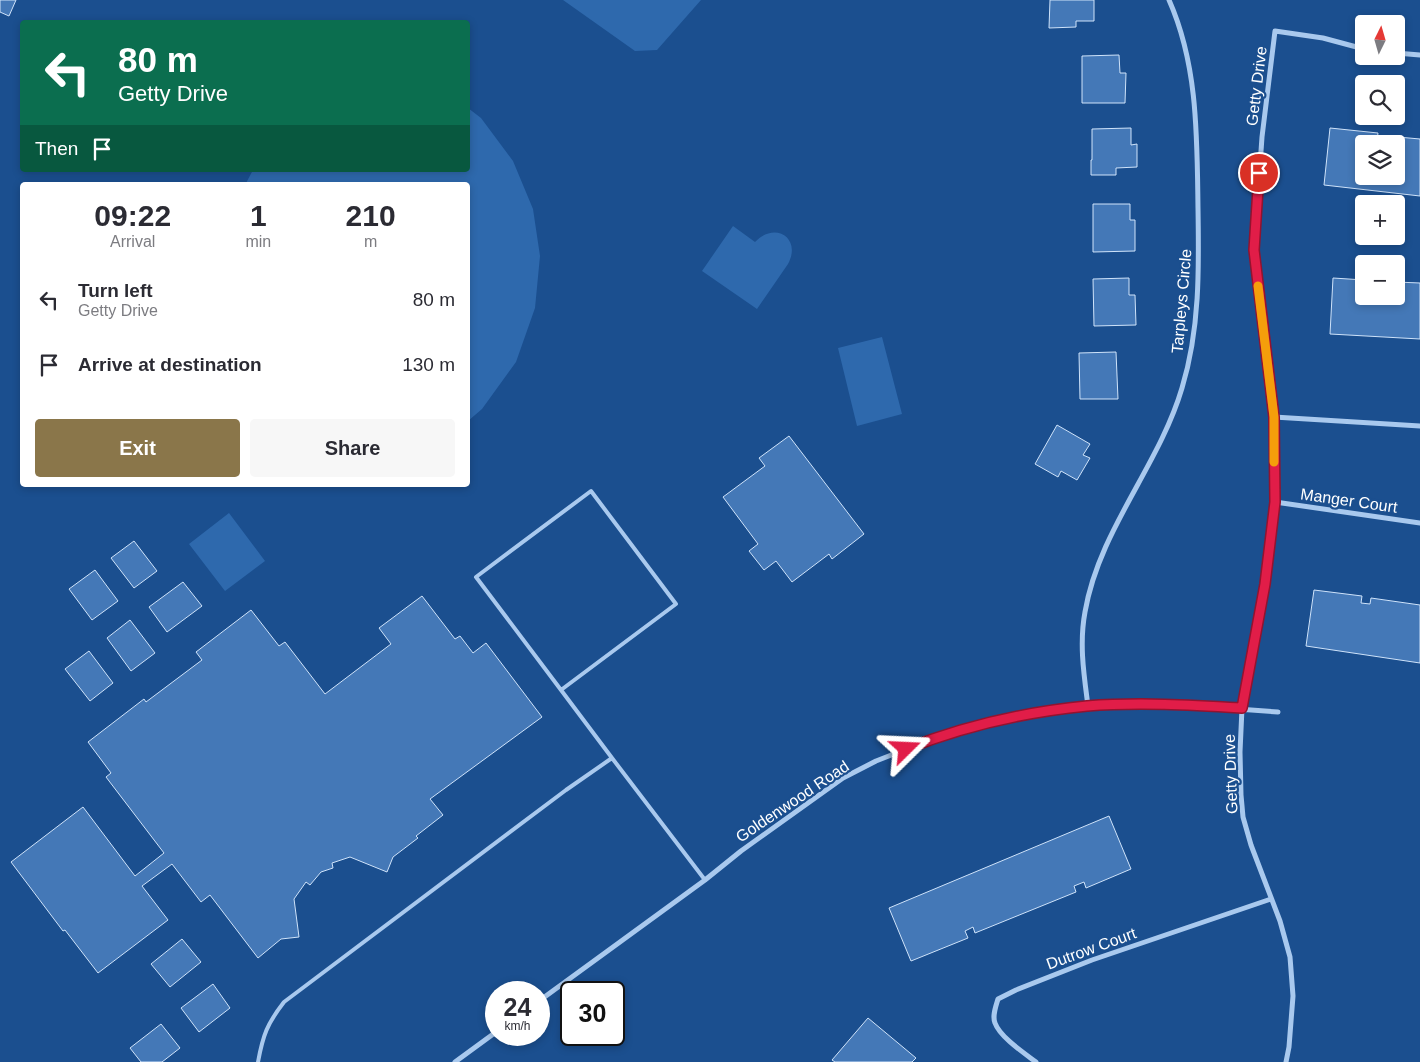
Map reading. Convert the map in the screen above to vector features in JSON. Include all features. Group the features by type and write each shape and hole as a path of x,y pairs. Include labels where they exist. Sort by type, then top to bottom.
{"street":[{"name":"Tarpleys Circle","path":"1088,706 1082,646 1085,613 1092,583 1106,545 1161,441 1182,388 1193,338 1199,277 1198,133 1186,46 1179,22 1169,0"},
{"name":"Getty Drive","path":"1286,1062 1293,996 1290,957 1280,921 1251,845 1243,817 1240,795 1242,708 1265,584 1275,502 1274,417 1254,250 1262,137 1275,31 1323,38 1355,47"},
{"path":"1405,54 1420,55"},
{"path":"1274,417 1420,426"},
{"name":"Manger Court","path":"1275,502 1420,523"},
{"name":"Goldenwood Road","path":"550,993 705,880 741,850 843,778 876,761 922,743 963,729 1008,718 1088,706 1168,704 1278,712"},
{"name":"Dutrow Court","path":"1036,1062 998,1029 994,1022 998,1000 1016,990 1092,960 1271,899"},
{"path":"456,1062 485,1040"}],"lane":[{"path":"561,690 676,604 591,491 476,577 612,758 705,880"},
{"path":"258,1062 262,1040 270,1021 284,1002 566,790 612,758"}],"shaded area":[{"path":"563,0 701,0 657,50 635,51"},
{"path":"470,110 481,118 513,161 533,209 540,256 535,308 516,362 482,409 470,419 470,182 247,182 252,172 470,172"},
{"path":"733,226 755,242 771,233 784,235 792,247 788,264 757,309 702,271"},
{"path":"882,337 902,414 857,426 838,348"},
{"path":"229,513 265,561 225,591 189,544"}],"building":[{"path":"0,0 16,0 9,16 0,12"},
{"path":"1050,0 1094,0 1094,21 1076,21 1076,27 1049,28"},
{"path":"1119,55 1120,73 1126,73 1125,103 1082,103 1082,56"},
{"path":"1131,128 1131,145 1137,144 1137,167 1116,168 1116,175 1091,175 1092,129"},
{"path":"1330,128 1378,133 1378,135 1355,135 1355,185 1405,185 1405,138 1420,139 1420,196 1324,185"},
{"path":"1093,204 1130,204 1130,220 1135,220 1135,251 1093,252"},
{"path":"1129,278 1129,295 1135,295 1136,325 1094,326 1093,279"},
{"path":"1333,278 1355,279 1355,305 1405,305 1405,282 1420,283 1420,339 1330,334"},
{"path":"1116,352 1118,399 1080,399 1079,353"},
{"path":"1057,425 1090,444 1083,455 1090,458 1077,480 1061,471 1058,477 1035,464"},
{"path":"789,436 864,534 832,559 829,554 792,582 776,561 764,570 749,551 758,544 723,497 765,466 759,458"},
{"path":"134,541 157,571 134,588 111,558"},
{"path":"95,570 118,601 92,620 69,589"},
{"path":"183,582 202,606 167,632 149,607"},
{"path":"1314,590 1362,596 1361,603 1370,604 1371,598 1420,605 1420,663 1306,646"},
{"path":"422,596 455,639 460,636 473,653 486,643 542,717 430,799 443,815 416,836 418,838 393,857 387,872 350,857 332,863 333,868 321,872 310,885 306,882 294,899 299,937 281,939 258,958 210,895 201,902 172,864 142,886 168,920 98,973 65,930 63,931 11,862 83,807 135,876 164,853 106,777 111,773 88,742 144,699 146,702 202,660 196,652 251,610 279,646 285,642 325,694 391,644 379,628"},
{"path":"130,620 155,653 131,671 107,638"},
{"path":"89,651 113,683 90,701 65,669"},
{"path":"1109,816 1131,869 1086,888 1084,882 1074,886 1076,892 975,933 973,927 965,931 968,938 911,961 889,908"},
{"path":"182,939 201,962 170,987 151,964"},
{"path":"213,984 230,1008 199,1032 181,1008"},
{"path":"868,1018 916,1058 912,1062 835,1062 832,1060"},
{"path":"161,1024 180,1048 162,1062 141,1062 130,1048"}],"slow traffic":[{"path":"1258,286 1274,417 1274,462"}],"route":[{"path":"906,749 963,729 1008,718 1088,706 1168,704 1242,708 1265,584 1275,502 1274,417 1254,250 1259,173"}]}
